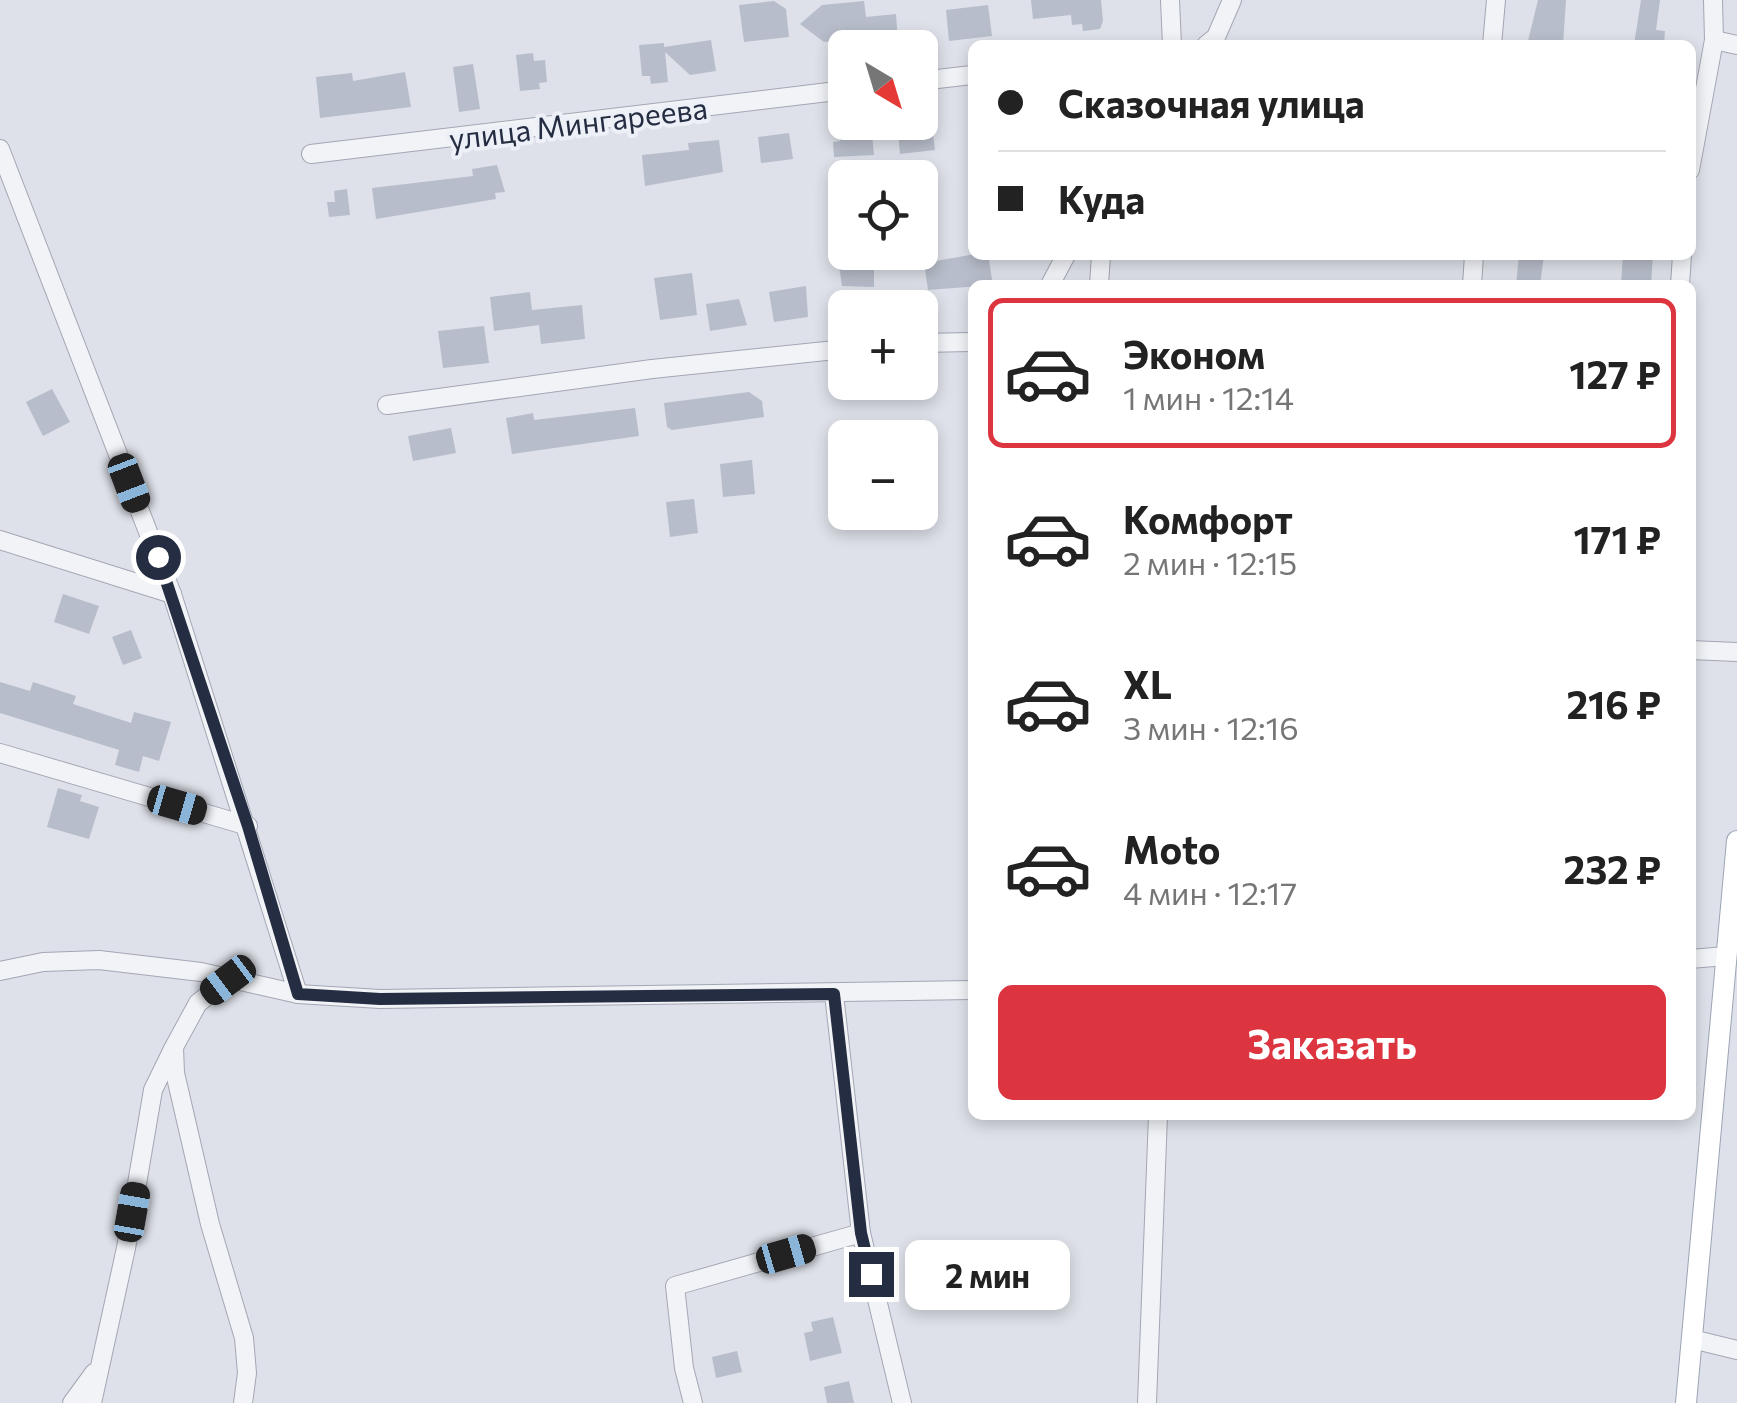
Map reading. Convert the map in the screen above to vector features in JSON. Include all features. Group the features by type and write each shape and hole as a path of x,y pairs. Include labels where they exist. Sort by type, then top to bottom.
{"main road":[{"path":"1686,1403 1737,841"}],"street":[{"path":"1170,0 1172,40"},
{"path":"1212,40 1232,0"},
{"path":"1492,40 1496,0"},
{"path":"1696,138 1714,40 1713,0"},
{"path":"1714,40 1737,44"},
{"path":"938,79 968,75"},
{"name":"улица Мингареева","path":"311,154 828,92"},
{"path":"0,149 172,594 298,994"},
{"path":"938,343 968,342"},
{"path":"387,405 652,369 828,351"},
{"path":"0,540 172,594"},
{"path":"1696,650 1737,652"},
{"path":"0,752 248,826"},
{"path":"1696,958 1726,956"},
{"path":"0,971 43,962 99,960 200,972 298,994 380,999 968,990"},
{"path":"92,1403 126,1248 153,1090 198,1003 228,980"},
{"path":"834,994 861,1233 902,1403"},
{"path":"174,1047 175,1074 210,1224 244,1338 247,1373 243,1403"},
{"path":"1148,1403 1158,1120"},
{"path":"693,1403 684,1368 675,1286 861,1233"},
{"path":"1692,1339 1737,1350"},
{"path":"72,1403 98,1368"}],"building":[{"path":"1031,0 1101,0 1103,21 1100,29 1083,31 1082,24 1072,25 1071,15 1033,19"},
{"path":"1538,0 1566,0 1563,40 1528,40"},
{"path":"1641,0 1660,0 1656,30 1665,31 1664,40 1635,40"},
{"path":"774,1 786,9 789,37 744,42 739,5"},
{"path":"864,1 866,17 896,14 897,30 828,30 828,42 824,42 800,24 822,5"},
{"path":"988,5 992,36 949,41 946,10"},
{"path":"711,40 716,71 690,75 665,52 668,82 651,84 650,76 642,76 639,45 664,43 664,47"},
{"path":"533,53 534,61 545,60 547,82 539,83 540,89 520,91 516,55"},
{"path":"473,64 480,109 459,112 453,67"},
{"path":"405,72 411,107 320,118 316,77 352,73 353,81"},
{"path":"789,133 793,159 761,163 758,137"},
{"path":"719,140 723,172 645,186 642,155 689,150 688,143"},
{"path":"872,140 874,155 834,157 833,142"},
{"path":"899,140 934,140 935,150 900,154"},
{"path":"497,165 505,192 495,193 496,199 376,219 372,188 473,176 472,169"},
{"path":"347,189 350,215 329,217 327,202 335,202 334,191"},
{"path":"968,255 968,260 989,260 992,280 968,280 968,287 928,290 925,270 938,270 938,261"},
{"path":"1518,260 1543,260 1541,280 1516,280"},
{"path":"1623,260 1653,260 1651,280 1621,280"},
{"path":"840,270 874,270 874,287 842,286"},
{"path":"692,273 697,315 660,320 654,278"},
{"path":"806,286 808,317 774,322 769,292"},
{"path":"530,292 532,310 582,305 585,339 541,344 539,325 494,331 490,297"},
{"path":"739,299 747,325 710,331 706,304"},
{"path":"484,326 489,363 443,368 438,331"},
{"path":"52,389 70,422 43,436 26,402"},
{"path":"749,392 762,401 764,417 672,430 667,427 664,403"},
{"path":"635,408 639,436 512,454 506,418 533,413 534,420"},
{"path":"451,428 456,453 413,461 408,436"},
{"path":"752,460 755,494 723,497 720,464"},
{"path":"694,499 698,533 670,537 666,502"},
{"path":"63,594 99,606 89,634 54,622"},
{"path":"131,630 142,658 123,665 112,637"},
{"path":"0,682 30,691 33,682 76,696 73,704 131,723 134,712 171,722 159,761 143,756 139,772 115,765 119,750 0,713"},
{"path":"58,788 82,795 80,801 99,807 89,839 47,827"},
{"path":"833,1317 842,1353 810,1361 804,1333 813,1331 811,1322"},
{"path":"737,1351 742,1372 716,1378 712,1357"},
{"path":"849,1381 854,1403 827,1403 824,1387"}],"route":[{"path":"158,557 248,826 298,994 380,999 834,994 861,1233 871,1274"}]}
